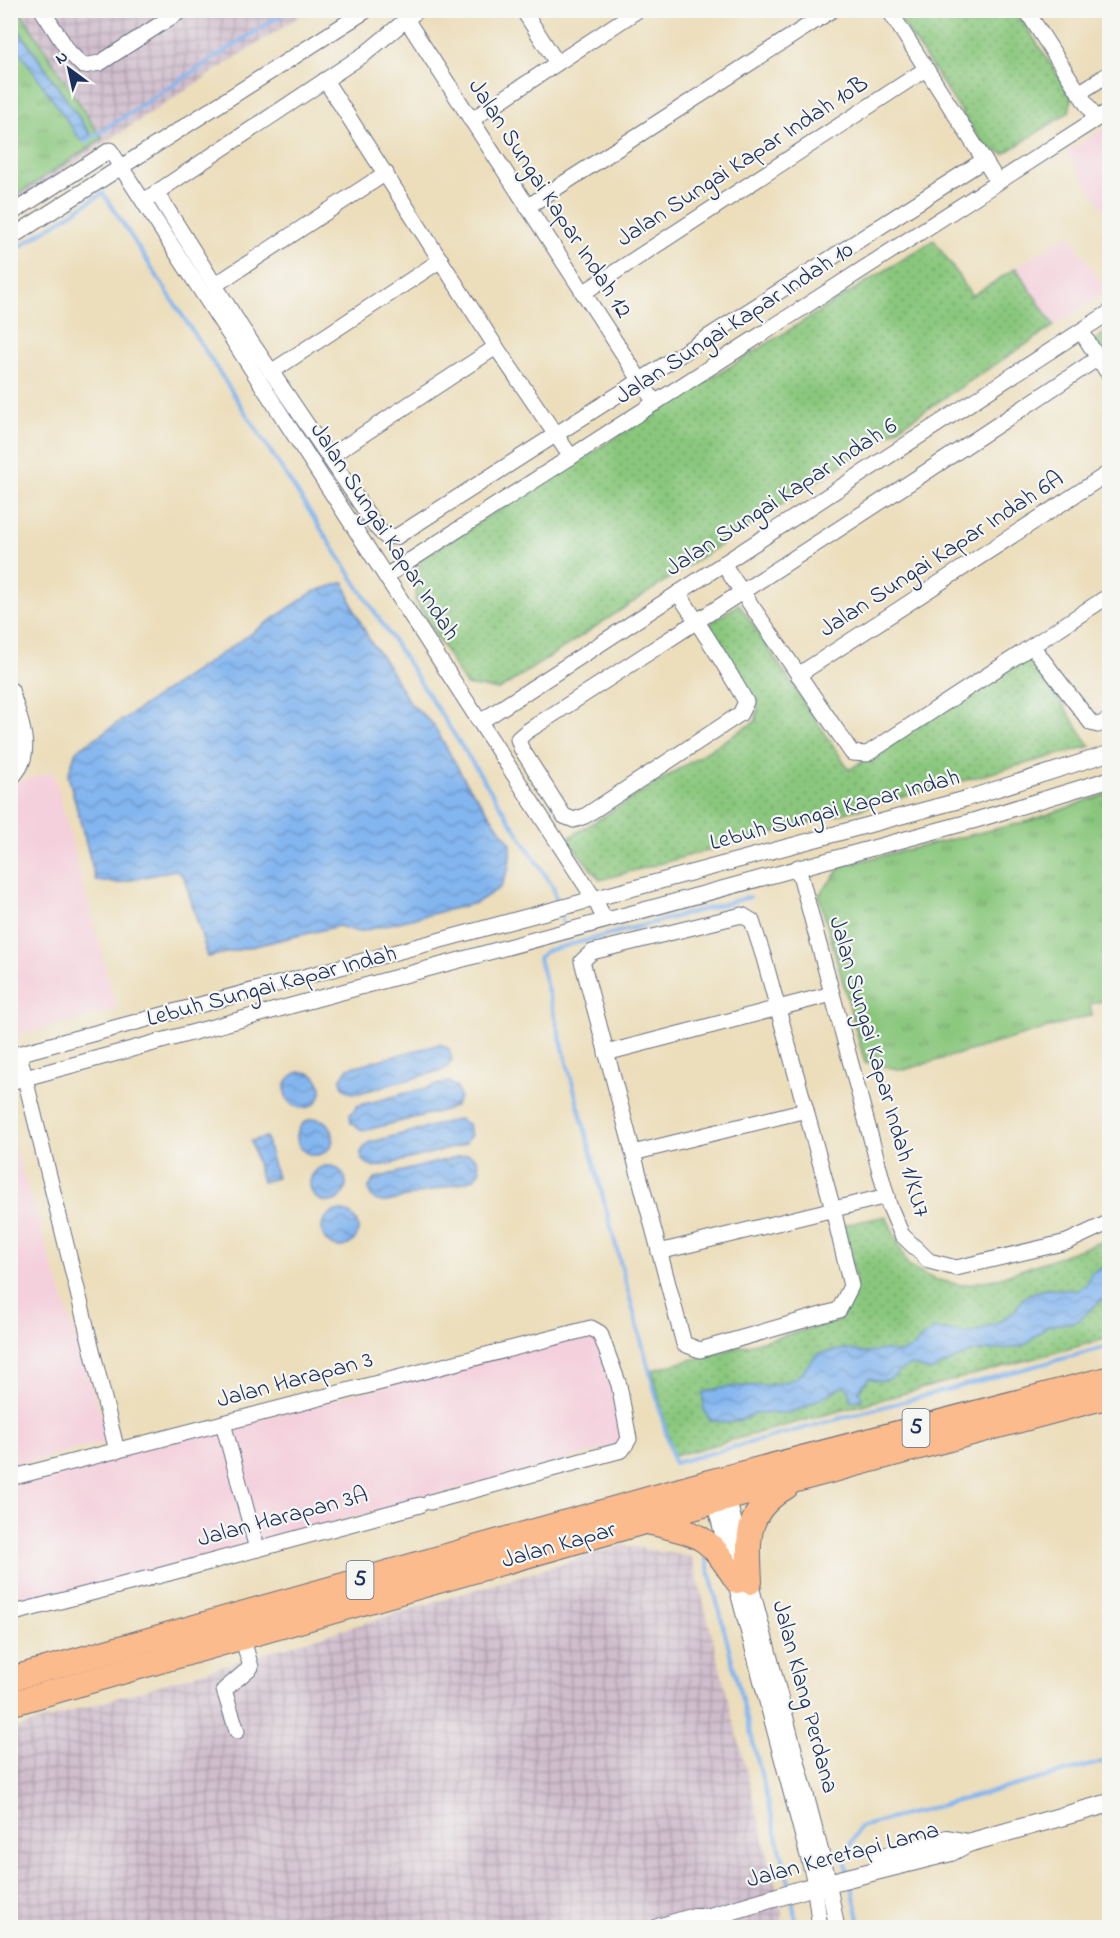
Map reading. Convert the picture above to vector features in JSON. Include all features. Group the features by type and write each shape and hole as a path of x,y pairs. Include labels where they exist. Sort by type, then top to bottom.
{"highway":[{"name":"Jalan Kapar","path":"10,1679 719,1490 1110,1378"},
{"name":"Jalan Kapar","path":"10,1704 646,1522 719,1490 801,1478 1110,1396"},
{"path":"743,1581 751,1526 757,1511 768,1498 801,1478"},
{"path":"646,1522 705,1539 714,1546 743,1581"}],"street":[{"path":"42,10 69,52 83,66 100,63 182,10"},
{"path":"10,238 116,173 367,10"},
{"path":"523,10 557,63"},
{"path":"471,120 638,10"},
{"path":"527,207 832,10"},
{"path":"889,10 998,182"},
{"path":"1026,10 1096,119"},
{"path":"143,202 366,53 412,15"},
{"name":"Jalan Sungai Kapar Indah 12","path":"412,15 471,120 655,403"},
{"name":"Jalan Sungai Kapar Indah 10B","path":"583,293 926,69"},
{"path":"1079,93 1110,73"},
{"path":"325,80 496,347 571,457"},
{"name":"Jalan Sungai Kapar Indah 10","path":"386,576 1110,110"},
{"name":"Jalan Sungai Kapar Indah","path":"10,214 103,154 116,173 143,202 595,900 605,921"},
{"path":"157,193 271,372 377,528 385,536 396,537 984,160"},
{"path":"214,285 386,173"},
{"path":"271,372 441,260"},
{"name":"Jalan Sungai Kapar Indah 6","path":"480,722 1110,312"},
{"path":"1081,331 1110,376"},
{"path":"329,457 496,347"},
{"path":"678,593 697,621 746,702 740,714 585,816 574,820 564,816 521,748 518,739 697,621 1098,358"},
{"name":"Jalan Sungai Kapar Indah 6A","path":"798,675 1110,472"},
{"path":"723,564 852,753 858,756 867,754 1110,595"},
{"path":"1032,646 1091,723 1098,724 1110,720"},
{"path":"10,779 17,773 27,747 11,690"},
{"name":"Lebuh Sungai Kapar Indah","path":"15,1055 542,915 965,799 1110,753"},
{"name":"Lebuh Sungai Kapar Indah","path":"17,1080 976,820 1110,778"},
{"name":"Jalan Sungai Kapar Indah 1/KU7","path":"798,867 886,1196 902,1235 929,1261 956,1268 1067,1242 1110,1222"},
{"path":"742,915 752,921 833,1209 850,1286 839,1310 700,1350 684,1344 606,1053 582,961 592,952 742,915"},
{"path":"606,1053 832,994"},
{"path":"120,1028 122,1034 129,1038 190,1032"},
{"path":"15,1055 17,1080 117,1451"},
{"path":"633,1153 806,1110"},
{"path":"659,1252 886,1196"},
{"name":"Jalan Harapan 3","path":"10,1479 591,1328"},
{"name":"Jalan Harapan 3A","path":"10,1614 622,1450 629,1439 619,1385 600,1333 591,1328"},
{"path":"223,1423 257,1549"},
{"name":"Jalan Klang Perdana","path":"719,1490 828,1877 837,1928"},
{"path":"237,1731 224,1690 251,1667 242,1637"},
{"name":"Jalan Keretapi Lama","path":"658,1928 695,1917 710,1917 776,1893 947,1839 968,1843 1110,1803"},
{"name":"Jalan Klang Perdana","path":"820,1928 828,1877"}],"shaded area":[{"path":"11,11 307,11 11,204"},
{"path":"1109,125 1109,218 1067,152"},
{"path":"1069,234 1107,291 1054,326 1016,268"},
{"path":"53,772 117,1010 11,1037 10,784"},
{"path":"10,1133 109,1441 11,1466 10,1466"},
{"path":"592,1332 616,1393 624,1438 620,1445 11,1610 11,1484"},
{"path":"623,1545 692,1557 782,1911 782,1927 11,1928 11,1730"}],"green space":[{"path":"11,11 20,11 102,139 11,199 10,39 90,134 11,18"},
{"path":"895,11 1016,11 1072,97 1069,112 1004,154 983,145"},
{"path":"934,240 972,296 1016,268 1054,326 499,690 466,685 415,600 420,559"},
{"path":"1109,330 1109,368 1093,342"},
{"path":"739,604 849,770 1029,653 1090,746 600,880 567,839 756,721 758,704 707,626"},
{"path":"1109,793 1109,999 1090,1004 1092,1015 904,1070 865,1063 819,895 843,865 1029,821"},
{"path":"886,1216 908,1265 933,1279 962,1285 995,1279 1109,1239 1109,1338 673,1456 652,1370 839,1321 856,1283 843,1225"}],"water":[{"path":"10,18 91,135 81,141 11,39"},
{"path":"344,582 369,639 409,702 433,724 466,782 511,844 509,868 501,887 476,903 358,932 339,926 208,957 184,877 175,870 118,883 96,881 68,775 76,751 313,592"},
{"path":"440,1044 449,1049 452,1060 447,1068 440,1071 359,1093 349,1092 342,1085 341,1078 348,1068"},
{"path":"303,1072 316,1077 321,1090 316,1103 303,1108 290,1103 285,1090 290,1077"},
{"path":"448,1082 457,1087 460,1098 455,1106 449,1109 363,1131 351,1123 350,1115 357,1106"},
{"path":"315,1119 328,1124 333,1137 328,1150 315,1155 302,1150 297,1137 302,1124"},
{"path":"459,1119 468,1124 471,1135 466,1143 459,1146 374,1168 362,1160 361,1152 368,1143"},
{"path":"266,1137 277,1178 262,1182 251,1141"},
{"path":"468,1154 477,1159 480,1170 475,1178 468,1181 387,1202 377,1201 370,1194 369,1187 376,1178"},
{"path":"328,1166 341,1171 346,1184 341,1197 328,1202 315,1197 310,1184 315,1171"},
{"path":"340,1211 353,1216 358,1229 353,1242 340,1247 327,1242 322,1229 327,1216"},
{"path":"1109,1267 1109,1299 1100,1301 1078,1321 1047,1326 1028,1343 1018,1347 972,1352 930,1371 911,1365 888,1380 869,1378 859,1390 862,1399 852,1402 848,1389 843,1386 803,1408 787,1413 753,1414 745,1419 728,1423 710,1420 704,1410 703,1393 725,1387 782,1383 800,1374 819,1353 846,1349 866,1353 885,1350 900,1353 914,1347 920,1339 935,1329 969,1334 997,1323 1014,1312 1023,1298 1034,1292 1046,1289 1075,1290 1086,1285 1092,1272"}],"waterway":[{"path":"85,142 288,10"},
{"path":"10,253 103,193 553,887 558,906"},
{"path":"750,897 546,951 539,958 674,1463 1110,1346"},
{"path":"560,913 565,929"},
{"path":"706,1559 790,1887"},
{"path":"848,1873 844,1856 860,1827 1110,1760"},
{"path":"851,1883 861,1928"},
{"path":"792,1897 797,1928"}]}
